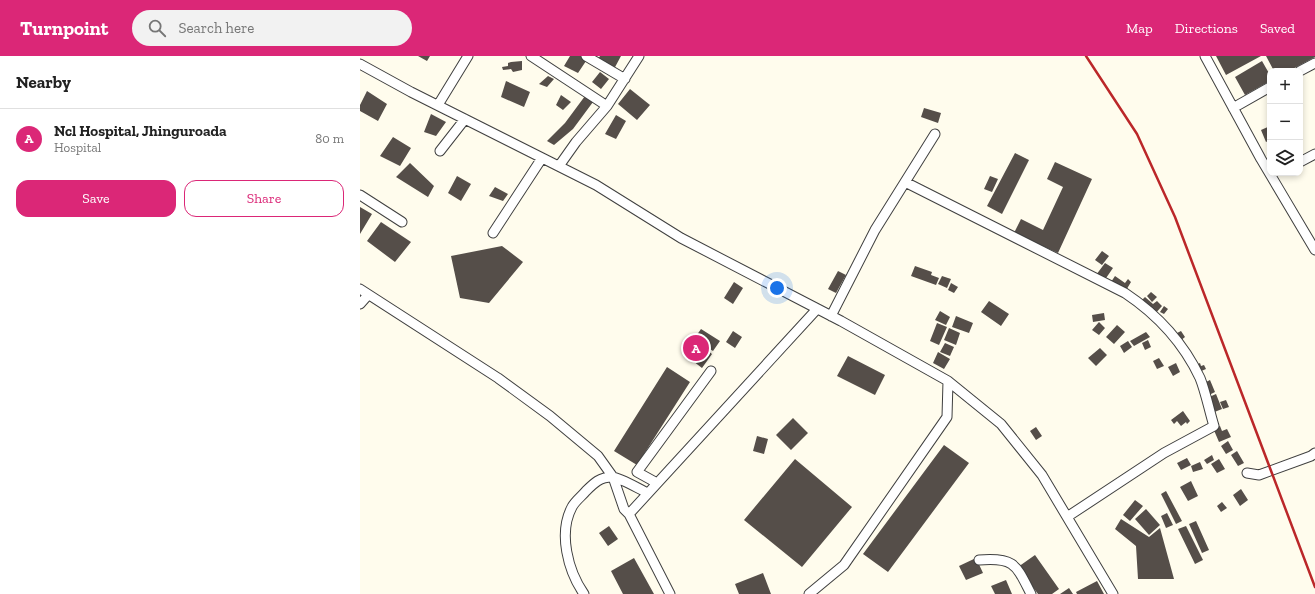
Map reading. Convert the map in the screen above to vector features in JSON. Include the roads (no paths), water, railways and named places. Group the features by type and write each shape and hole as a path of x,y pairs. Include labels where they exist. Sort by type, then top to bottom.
{"street":[{"path":"438,105 468,56"},
{"path":"531,56 607,106"},
{"path":"586,56 624,79"},
{"path":"559,166 576,142 607,106 640,56"},
{"path":"1205,56 1233,108 1267,161"},
{"path":"1303,69 1315,62"},
{"path":"360,64 596,185 681,238 831,316 948,381 1001,424 1042,475 1113,594"},
{"path":"1233,108 1267,89"},
{"path":"440,150 465,119"},
{"path":"831,316 875,230 935,134"},
{"path":"1303,160 1315,154"},
{"path":"494,233 542,158"},
{"path":"1277,176 1315,250"},
{"path":"905,182 1125,293 1146,307 1172,332 1200,379 1214,426 1164,453 1067,517"},
{"path":"360,195 402,222"},
{"path":"360,289 498,378 550,416 598,456 613,477 624,509 629,514 670,594"},
{"path":"360,304 368,295"},
{"path":"629,514 817,309"},
{"path":"657,483 637,472 711,371"},
{"path":"809,594 844,564 947,417 948,381"},
{"path":"1247,473 1259,475 1311,456 1315,452"},
{"path":"584,594 575,581 569,558 566,521 572,506 598,479 613,477 648,493"},
{"path":"979,560 998,558 1016,566 1031,594"},
{"path":"1103,594 1104,579"}],"railway":[{"path":"1086,56 1137,134 1175,217 1315,587"}],"place":[{"name":"Ncl Hospital, Jhinguroada","path":"696,348"}]}
